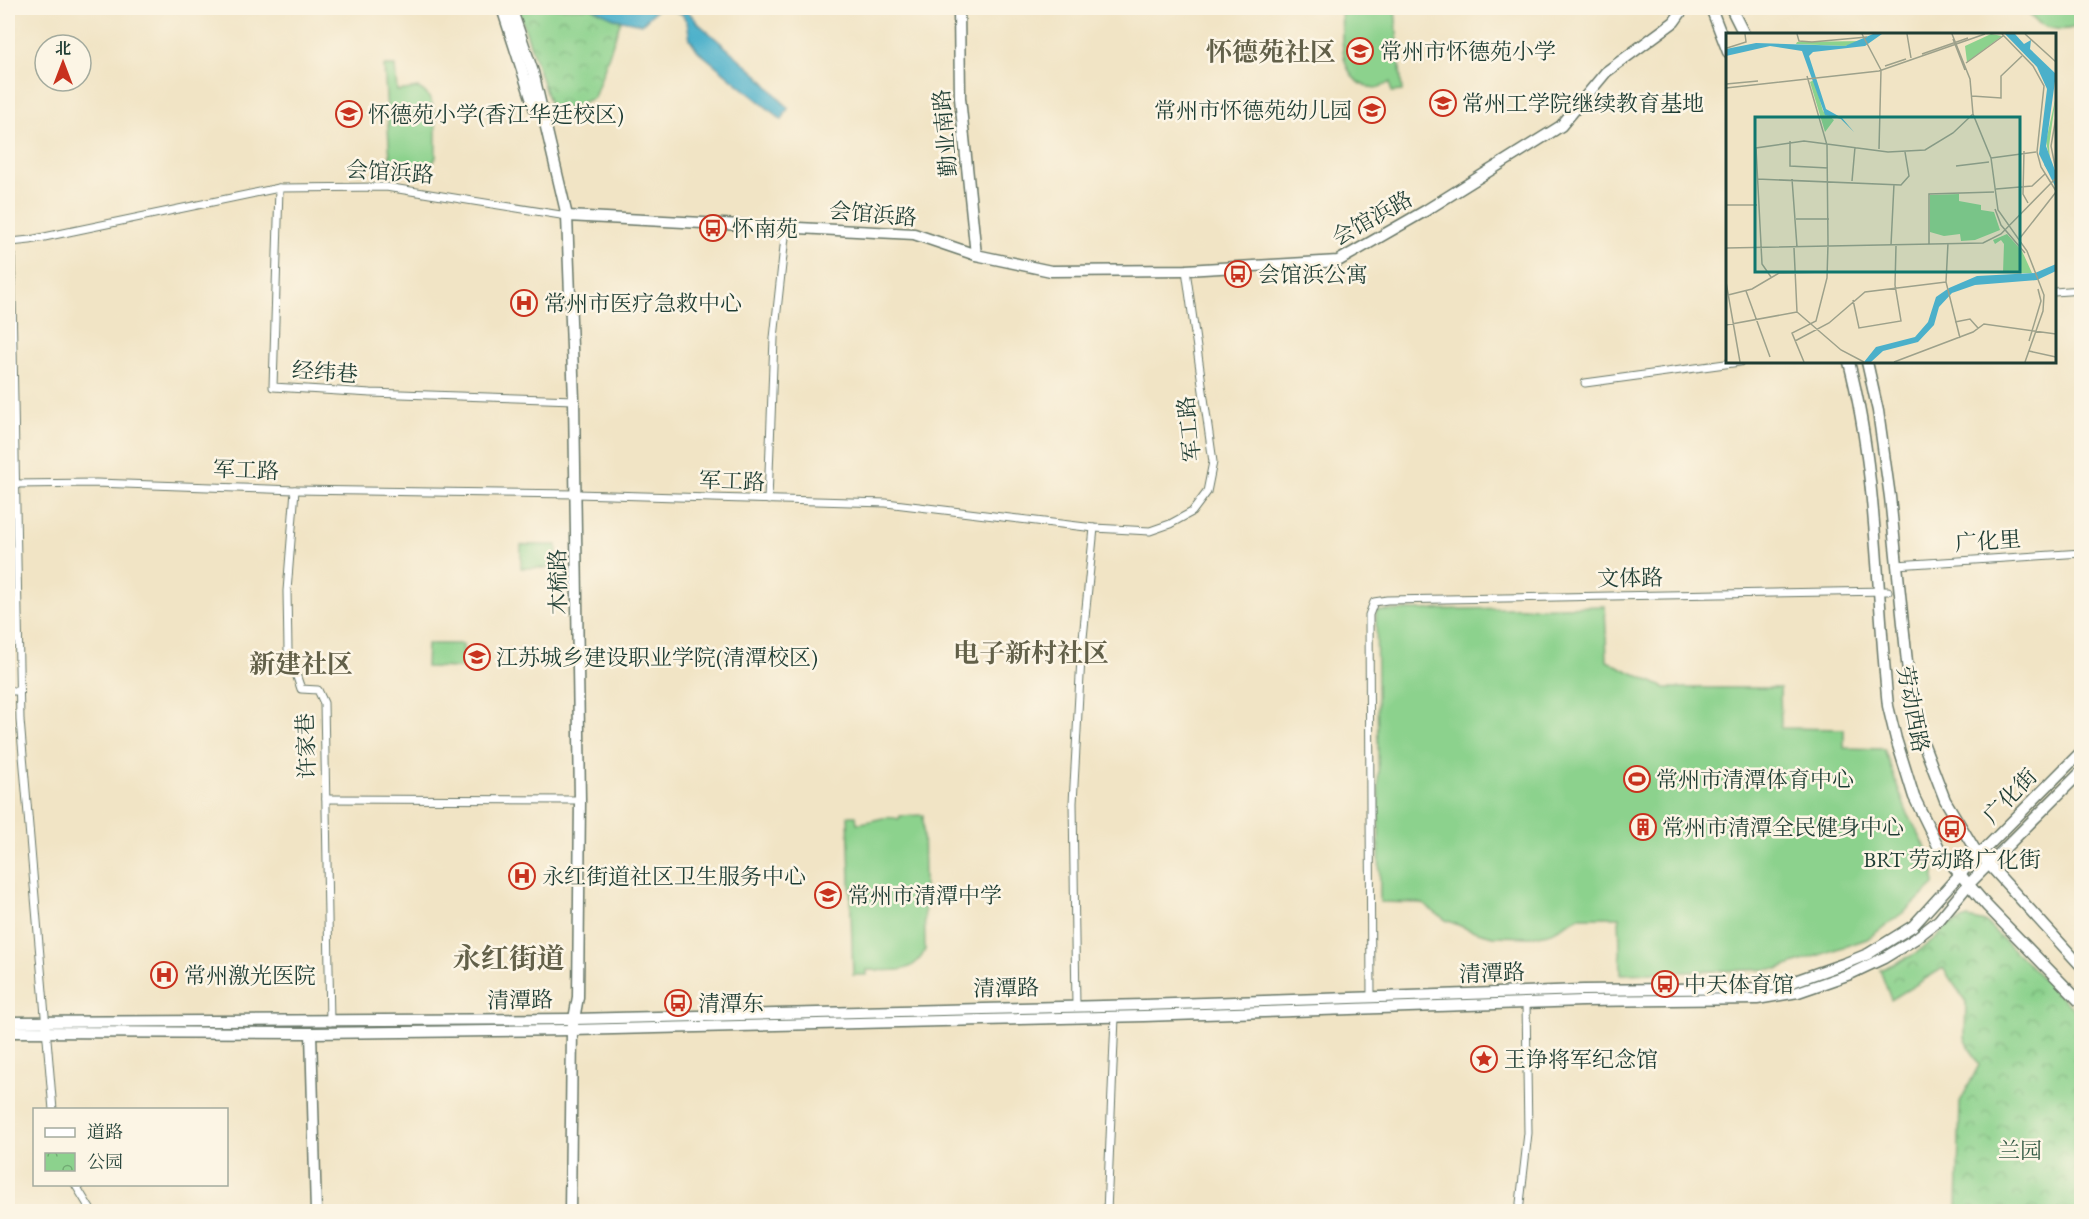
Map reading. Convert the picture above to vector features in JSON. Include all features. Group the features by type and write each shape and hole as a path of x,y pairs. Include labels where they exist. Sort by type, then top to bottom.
{"main road":[{"name":"木梳路","path":"502,8 534,105 557,200 567,216"},
{"name":"木梳路","path":"511,8 533,72 567,216 574,400 580,800 578,997 573,1024 570,1212"},
{"name":"勤业南路","path":"959,8 960,98 976,255"},
{"name":"会馆浜路","path":"567,216 914,234 976,255 1051,271 1185,270 1338,261 1425,211 1561,126 1606,72 1674,22 1684,8"},
{"path":"1711,8 1726,47"},
{"path":"1731,8 1744,33"},
{"name":"劳动西路","path":"1849,363 1873,499 1884,591 1888,706 1896,739 1918,806 1941,852 1963,871 1968,885 2082,1004"},
{"name":"劳动西路","path":"1867,363 1881,432 1912,706 1919,732 1945,800 1961,830 1980,855 2082,967"},
{"name":"广化街","path":"1963,871 2082,751"},
{"name":"广化街","path":"1968,885 2082,771"},
{"name":"清潭路","path":"8,1032 47,1027 330,1022 573,1024 1115,1017 1756,988 1795,981 1868,954 1913,926 1963,871"},
{"name":"清潭路","path":"8,1023 47,1027 311,1033 1371,997 1757,999 1798,992 1850,974 1884,958 1915,939 1939,920 1968,885"},
{"path":"2064,948 2082,954"},
{"path":"311,1033 316,1212"}],"street":[{"name":"会馆浜路","path":"15,484 11,242 279,188 386,187 567,216"},
{"name":"经纬巷","path":"279,188 273,387 574,400"},
{"path":"768,500 774,338 786,228"},
{"name":"军工路","path":"15,484 96,483 295,490 576,494 886,503 1095,528 1150,531 1170,524 1192,512 1207,492 1214,462 1185,270"},
{"path":"2056,292 2082,290"},
{"path":"1585,383 1733,363"},
{"path":"15,484 20,720 53,1108"},
{"name":"许家巷","path":"295,490 287,591 288,650 301,689 318,690 324,704 330,1022"},
{"path":"1076,1006 1073,803 1081,658 1095,528"},
{"name":"广化里","path":"1896,565 2082,553"},
{"name":"文体路","path":"1371,997 1369,615 1374,602 1884,591"},
{"path":"8,691 19,691"},
{"path":"326,799 580,800"},
{"path":"1519,1212 1528,1133 1525,997"},
{"path":"1107,1212 1115,1017"},
{"path":"76,1186 92,1212"}],"green space":[{"path":"518,8 592,8 621,20 594,98 553,114"},
{"path":"1341,8 1395,8 1402,91 1391,92 1390,82 1380,87 1367,87 1355,79 1349,71 1343,51"},
{"path":"2026,8 2081,8 2081,25 2066,29 2050,28 2036,21"},
{"path":"384,66 395,66 397,91 418,88 425,93 434,108 436,157 424,170 412,173 400,170 390,158"},
{"path":"521,545 557,545 557,568 521,568"},
{"name":"常州市清潭体育中心","path":"1605,606 1607,661 1665,688 1780,688 1781,728 1844,729 1844,748 1884,749 1906,810 1934,863 1934,885 1908,909 1867,939 1778,969 1621,974 1619,917 1579,917 1552,932 1530,937 1493,936 1446,920 1421,903 1380,902 1376,611"},
{"path":"427,644 463,644 463,668 426,667"},
{"path":"923,815 925,950 915,964 908,968 893,971 867,970 867,975 853,975 848,816 856,816 857,823 882,818 899,819 900,816"},
{"name":"兰园","path":"1968,918 1985,922 2081,1016 2081,1211 1957,1211 1960,1102 1979,1065 1965,1038 1966,1002 1943,968 1891,1000 1880,970 1915,954 1948,925"}],"water":[{"path":"592,8 685,8 699,24 759,76 788,108 782,120 698,51 690,39 687,22 682,14 670,9 657,9 642,24 616,19"}],"place":[{"name":"常州市怀德苑小学","path":"1360,51"},
{"name":"常州工学院继续教育基地","path":"1443,103"},
{"name":"常州市怀德苑幼儿园","path":"1372,110"},
{"name":"怀德苑小学(香江华廷校区)","path":"349,114"},
{"name":"怀南苑","path":"713,228"},
{"name":"会馆浜公寓","path":"1238,274"},
{"name":"常州市医疗急救中心","path":"524,303"},
{"name":"江苏城乡建设职业学院(清潭校区)","path":"477,657"},
{"name":"常州市清潭体育中心","path":"1637,779"},
{"name":"常州市清潭全民健身中心","path":"1643,827"},
{"name":"BRT 劳动路广化街","path":"1952,829"},
{"name":"永红街道社区卫生服务中心","path":"522,876"},
{"name":"常州市清潭中学","path":"828,895"},
{"name":"常州激光医院","path":"164,975"},
{"name":"中天体育馆","path":"1665,984"},
{"name":"清潭东","path":"678,1003"},
{"name":"王诤将军纪念馆","path":"1484,1059"}],"district":[{"name":"怀德苑社区","path":"1271,52"},
{"name":"电子新村社区","path":"1031,653"},
{"name":"新建社区","path":"301,664"},
{"name":"永红街道","path":"509,958"}]}
